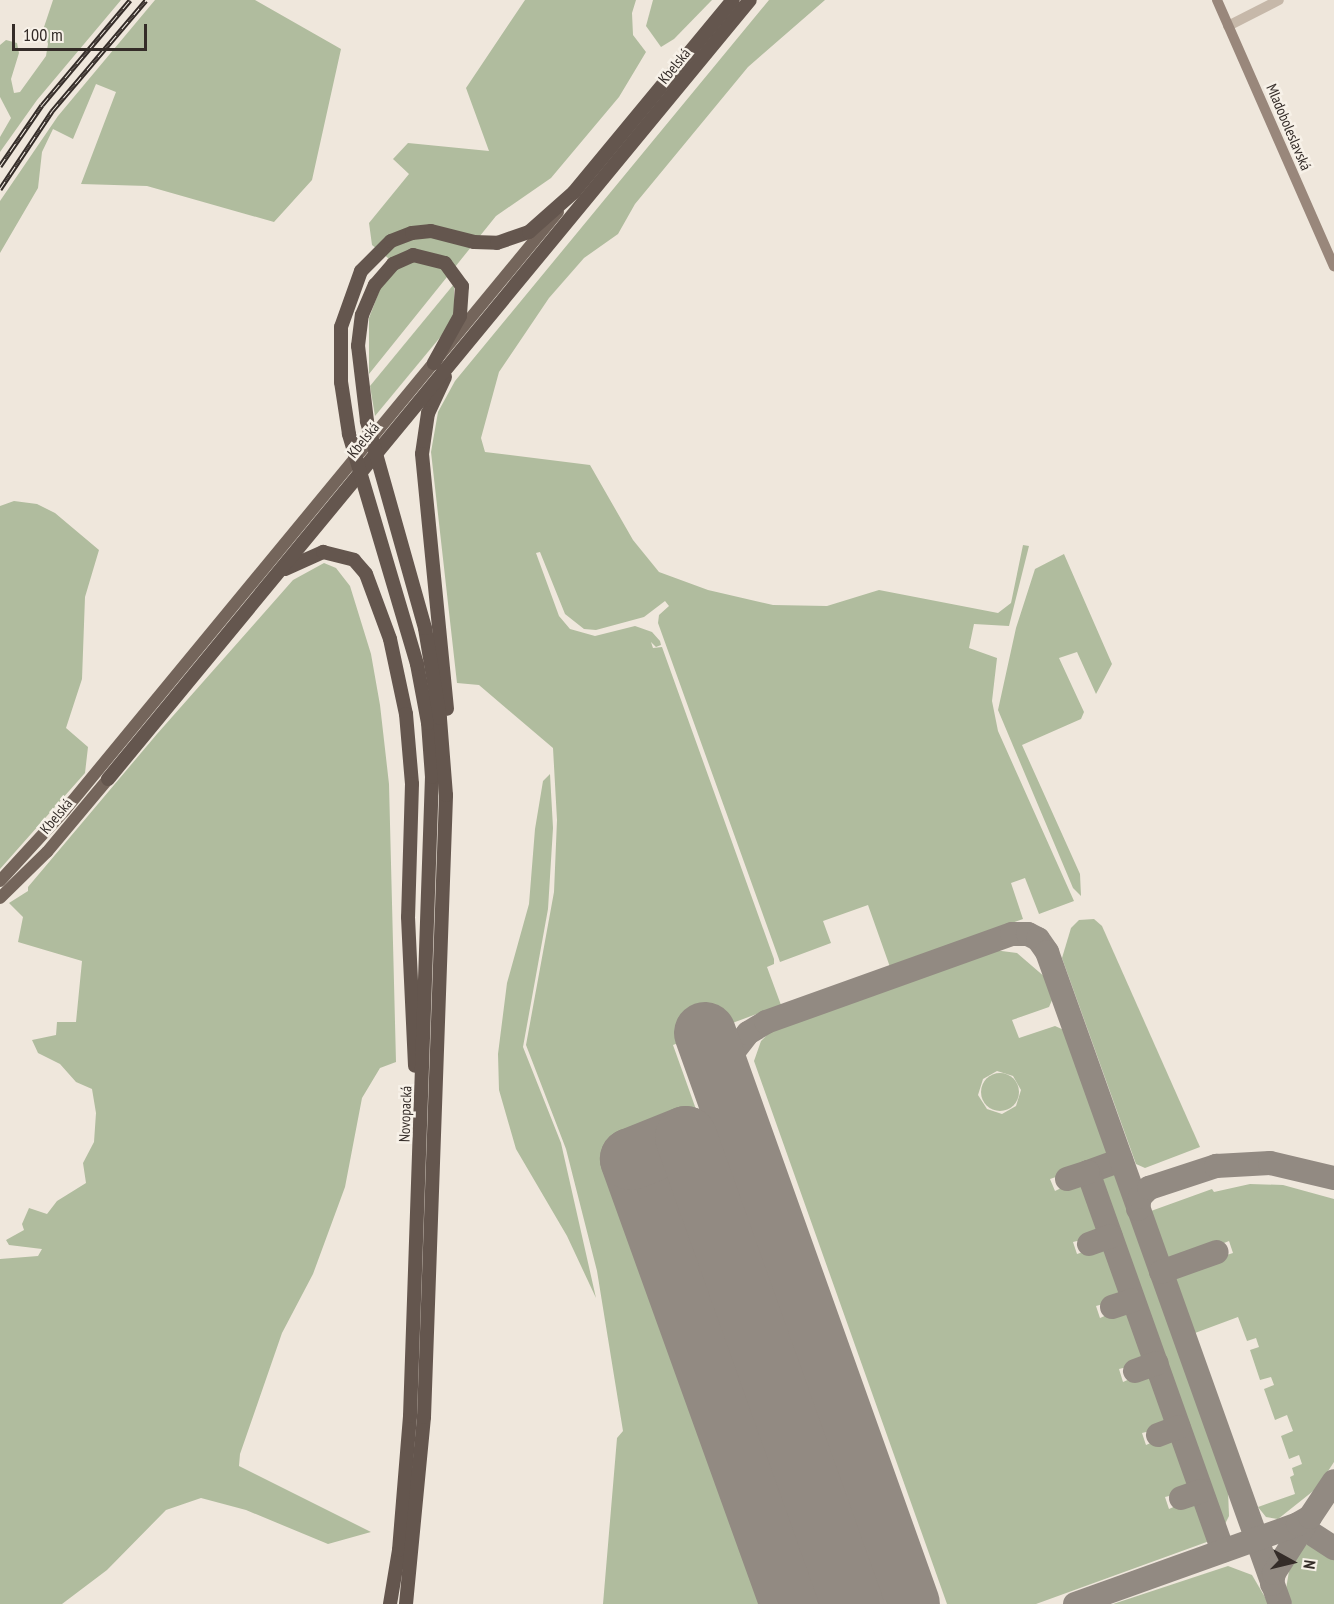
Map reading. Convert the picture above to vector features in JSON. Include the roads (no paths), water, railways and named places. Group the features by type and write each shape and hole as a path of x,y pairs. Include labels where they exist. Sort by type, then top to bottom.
{"highway":[{"name":"Kbelská","path":"574,192 733,0"},
{"name":"Kbelská","path":"108,779 750,0"},
{"name":"Novopacká","path":"390,1604 405,1491 420,1155 432,777 425,704 407,626 349,434 339,363 345,308 369,259 398,238 431,231 474,242 497,243 521,237 574,192"},
{"path":"434,363 460,316 462,286 453,271 438,260 420,255 406,257 381,275 365,306 359,332 359,370 367,421 415,588 434,675 446,795"},
{"path":"446,795 448,722 422,444 435,397 462,350"},
{"path":"258,595 300,559 323,552 342,554 366,574 390,639 404,703 412,784 409,941 420,1155"},
{"name":"Novopacká","path":"406,1604 414,1552 424,1417 446,795"}],"main road":[{"name":"Mladoboleslavská","path":"1217,0 1334,266"},
{"name":"Kbelská","path":"0,881 52,826 574,192"},
{"name":"Kbelská","path":"0,898 47,852 108,779"}],"street":[{"path":"1228,26 1279,0"}],"railway":[{"path":"0,166 42,105 130,0"},
{"path":"0,189 52,111 146,0"}]}
